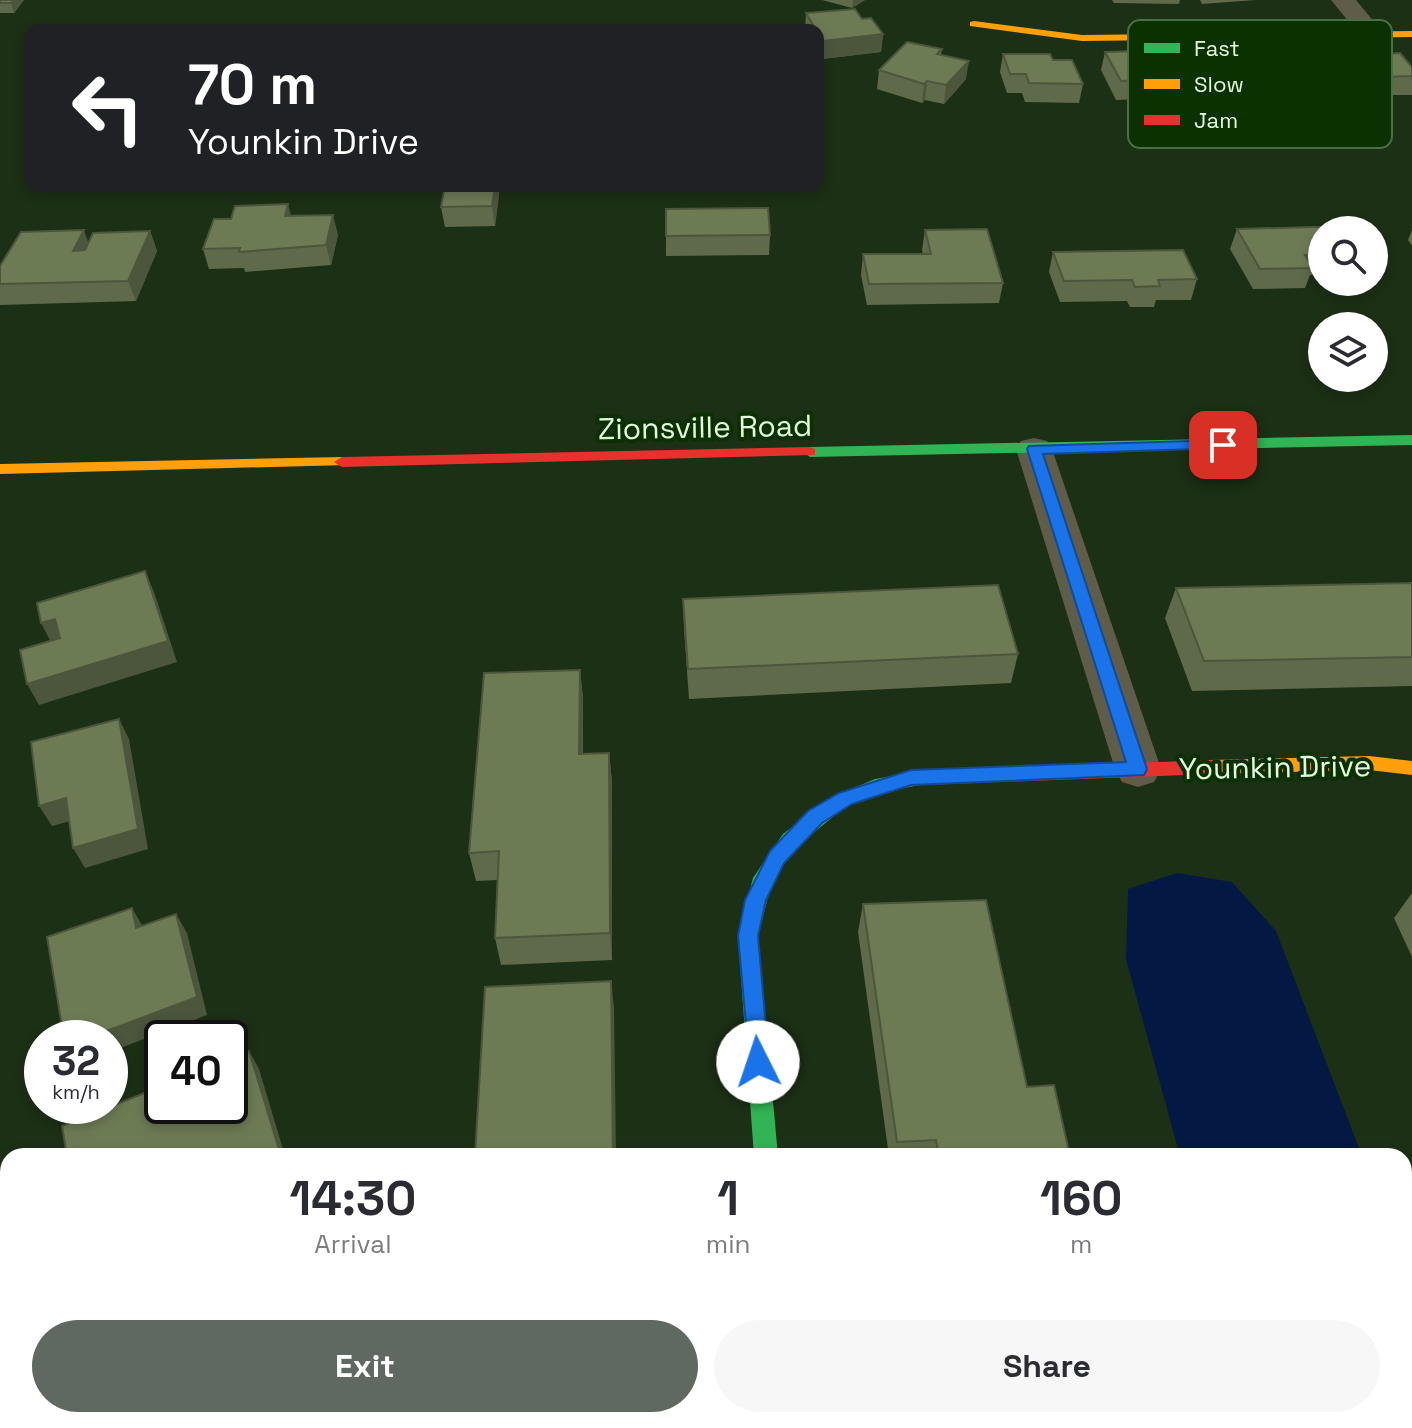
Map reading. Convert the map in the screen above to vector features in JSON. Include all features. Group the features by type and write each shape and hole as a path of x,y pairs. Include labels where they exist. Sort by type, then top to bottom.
{"street":[{"path":"1343,0 1360,20"},
{"path":"974,24 1016,32 1082,38 1128,37"},
{"name":"Zionsville Road","path":"0,469 1412,440"},
{"name":"Younkin Drive","path":"1034,449 1138,769 1369,763 1412,768"},
{"path":"765,1148 748,936 763,878 790,840 815,817 846,798 911,778 1138,769"}],"water":[{"path":"1177,873 1232,882 1276,931 1359,1148 1178,1148 1126,959 1128,889"}],"building":[{"path":"855,9 862,19 871,18 883,34 824,41 824,24 812,24 806,13"},
{"path":"907,42 942,49 937,54 969,61 946,85 927,81 924,84 879,70"},
{"path":"1128,51 1128,81 1121,81 1105,52"},
{"path":"1400,53 1412,67 1412,76 1392,77 1392,54"},
{"path":"1003,54 1050,54 1053,60 1072,60 1083,84 1029,83 1026,74 1010,74"},
{"path":"444,192 494,192 492,206 441,207"},
{"path":"288,204 285,216 333,215 326,245 239,252 240,248 203,249 214,219 231,219 235,206"},
{"path":"768,208 770,235 666,236 666,209"},
{"path":"1308,227 1308,255 1305,255 1308,268 1260,269 1237,229"},
{"path":"987,229 1003,283 869,284 863,254 931,254 925,230"},
{"path":"84,230 73,251 85,250 93,233 150,231 128,281 0,284 0,266 21,232"},
{"path":"1183,250 1197,279 1158,280 1160,286 1135,287 1132,280 1064,281 1053,252"},
{"path":"145,571 168,641 27,684 20,650 60,638 55,619 41,623 37,603"},
{"path":"1412,583 1412,657 1204,661 1176,588"},
{"path":"998,585 1018,654 688,669 683,599"},
{"path":"580,670 579,754 609,753 610,933 495,938 499,851 469,853 484,673"},
{"path":"119,719 138,829 73,848 66,798 39,806 31,742"},
{"path":"986,900 1027,1087 1054,1085 1068,1148 938,1148 936,1140 897,1142 863,904"},
{"path":"132,908 136,928 176,914 197,997 128,1023 128,1020 61,1020 47,937"},
{"path":"611,981 613,1148 475,1148 485,987"},
{"path":"249,1051 279,1148 66,1148 62,1126 128,1124 128,1100 144,1093 144,1124 248,1124"}],"traffic: fast":[{"path":"810,452 1412,440"},
{"path":"765,1148 748,936 763,878 790,840 837,803 875,786 923,778"}],"traffic: slow":[{"path":"974,24 1082,38 1128,37"},
{"path":"1392,34 1412,34"},
{"path":"0,469 342,462"},
{"path":"1211,767 1369,763 1412,768"}],"traffic: jam":[{"path":"342,462 810,452"},
{"path":"923,778 1211,767"}],"route":[{"path":"758,1062 748,936 756,910 755,900 763,878 777,857 815,817 846,798 875,786 911,778 1138,769 1034,449 1223,445"}]}
